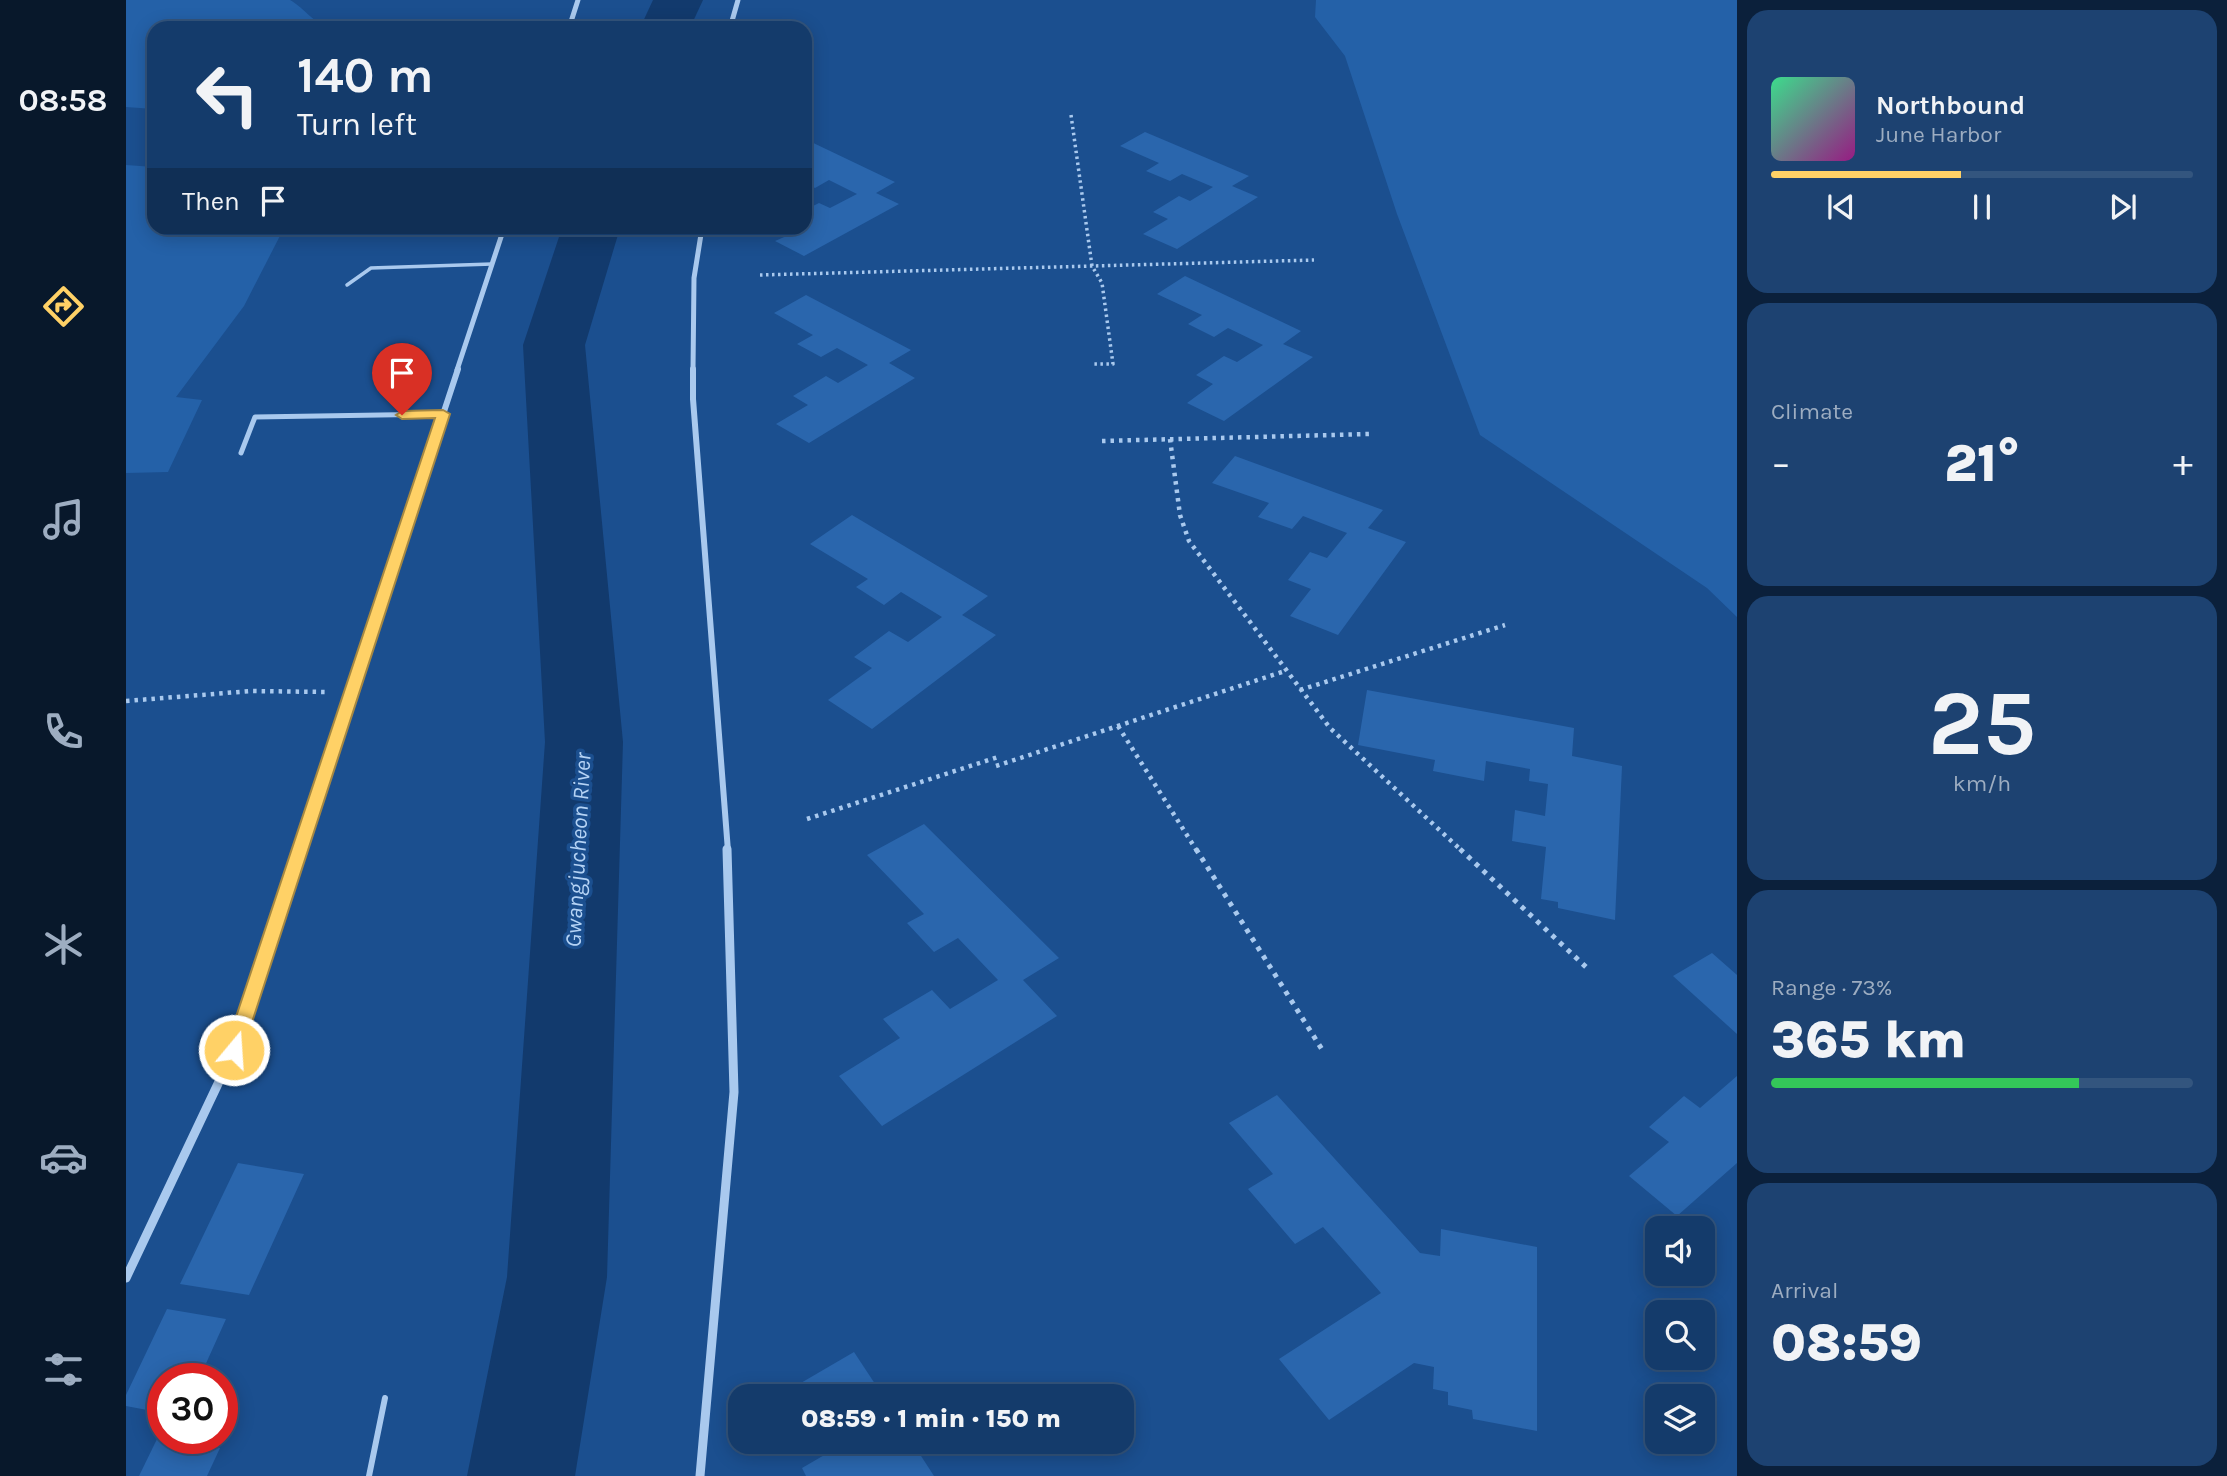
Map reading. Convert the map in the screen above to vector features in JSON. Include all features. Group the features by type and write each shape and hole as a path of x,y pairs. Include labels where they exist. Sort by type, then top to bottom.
{"street":[{"path":"571,21 578,0"},
{"path":"732,21 738,0"},
{"path":"126,1278 234,1050 502,235"},
{"path":"700,1476 734,1091 729,870 692,399 694,278 701,235"}],"lane":[{"path":"347,285 371,268 492,264"},
{"path":"241,453 255,417 443,414"},
{"path":"369,1476 385,1398"}],"path":[{"path":"1071,115 1092,266 1102,283 1113,364 1094,364"},
{"path":"760,275 1314,260"},
{"path":"1102,440 1370,433"},
{"path":"1170,439 1180,515 1189,541 1285,671 1330,728 1587,968"},
{"path":"1300,690 1506,625"},
{"path":"996,766 1285,671"},
{"path":"126,701 249,690 351,694"},
{"path":"1118,726 1323,1051"},
{"path":"807,819 998,757"}],"shaded area":[{"path":"126,0 290,0 316,21 147,21 147,108 126,107"},
{"path":"1316,0 1737,0 1737,617 1707,588 1480,435 1397,214 1345,56 1315,17"},
{"path":"126,165 147,166 147,235 280,235 244,306 176,397 202,400 168,472 126,473"}],"building":[{"path":"1145,132 1249,176 1232,186 1258,197 1177,249 1143,234 1168,219 1153,212 1179,196 1190,201 1213,187 1182,174 1170,181 1146,171 1159,163 1120,146"},
{"path":"812,142 895,182 876,193 899,204 804,256 775,241 789,235 812,235 812,206 819,203 830,208 857,194 829,180 815,188 812,186"},
{"path":"1185,276 1301,331 1283,344 1313,357 1224,421 1187,403 1213,384 1196,375 1224,356 1237,362 1263,345 1228,328 1214,337 1188,324 1202,315 1157,294"},
{"path":"806,295 911,350 889,363 915,378 809,443 776,424 808,405 793,396 826,376 838,383 868,365 837,348 821,357 797,344 813,335 774,313"},
{"path":"1235,456 1383,510 1368,528 1406,542 1338,635 1290,616 1311,589 1288,580 1310,552 1327,558 1347,533 1303,516 1292,529 1258,517 1269,503 1212,483"},
{"path":"852,515 988,596 962,615 996,635 872,729 828,700 872,668 854,657 889,631 908,642 942,617 901,592 884,605 856,587 868,579 810,544"},
{"path":"1367,690 1574,728 1572,756 1622,766 1615,920 1558,908 1558,902 1541,899 1546,847 1512,841 1515,810 1545,816 1548,784 1529,781 1530,769 1486,761 1484,781 1433,771 1435,760 1358,745"},
{"path":"924,824 1059,958 1023,980 1057,1016 882,1126 839,1076 900,1038 883,1019 932,990 950,1009 998,980 958,938 934,952 907,923 924,914 867,855"},
{"path":"1712,953 1737,975 1737,1034 1673,976"},
{"path":"1737,1076 1737,1163 1677,1216 1629,1176 1669,1142 1649,1127 1684,1096 1700,1108"},
{"path":"1277,1095 1420,1253 1440,1256 1441,1229 1537,1247 1537,1431 1473,1419 1472,1410 1448,1405 1448,1392 1433,1389 1434,1367 1414,1363 1329,1420 1279,1359 1381,1293 1323,1227 1295,1244 1248,1189 1273,1174 1229,1123"},
{"path":"238,1163 304,1174 249,1295 180,1284"},
{"path":"167,1309 226,1319 206,1363 147,1363 147,1410 126,1406 126,1395"},
{"path":"854,1352 875,1384 799,1384"},
{"path":"150,1454 217,1454 207,1476 139,1476"},
{"path":"826,1454 920,1454 934,1476 806,1476 802,1468"}],"waterway":[{"name":"Gwangjucheon River","path":"668,21 678,0"},
{"name":"Gwangjucheon River","path":"521,1476 557,1277 584,742 554,345 589,235"}],"route":[{"path":"234,1050 443,414 402,415"}]}
